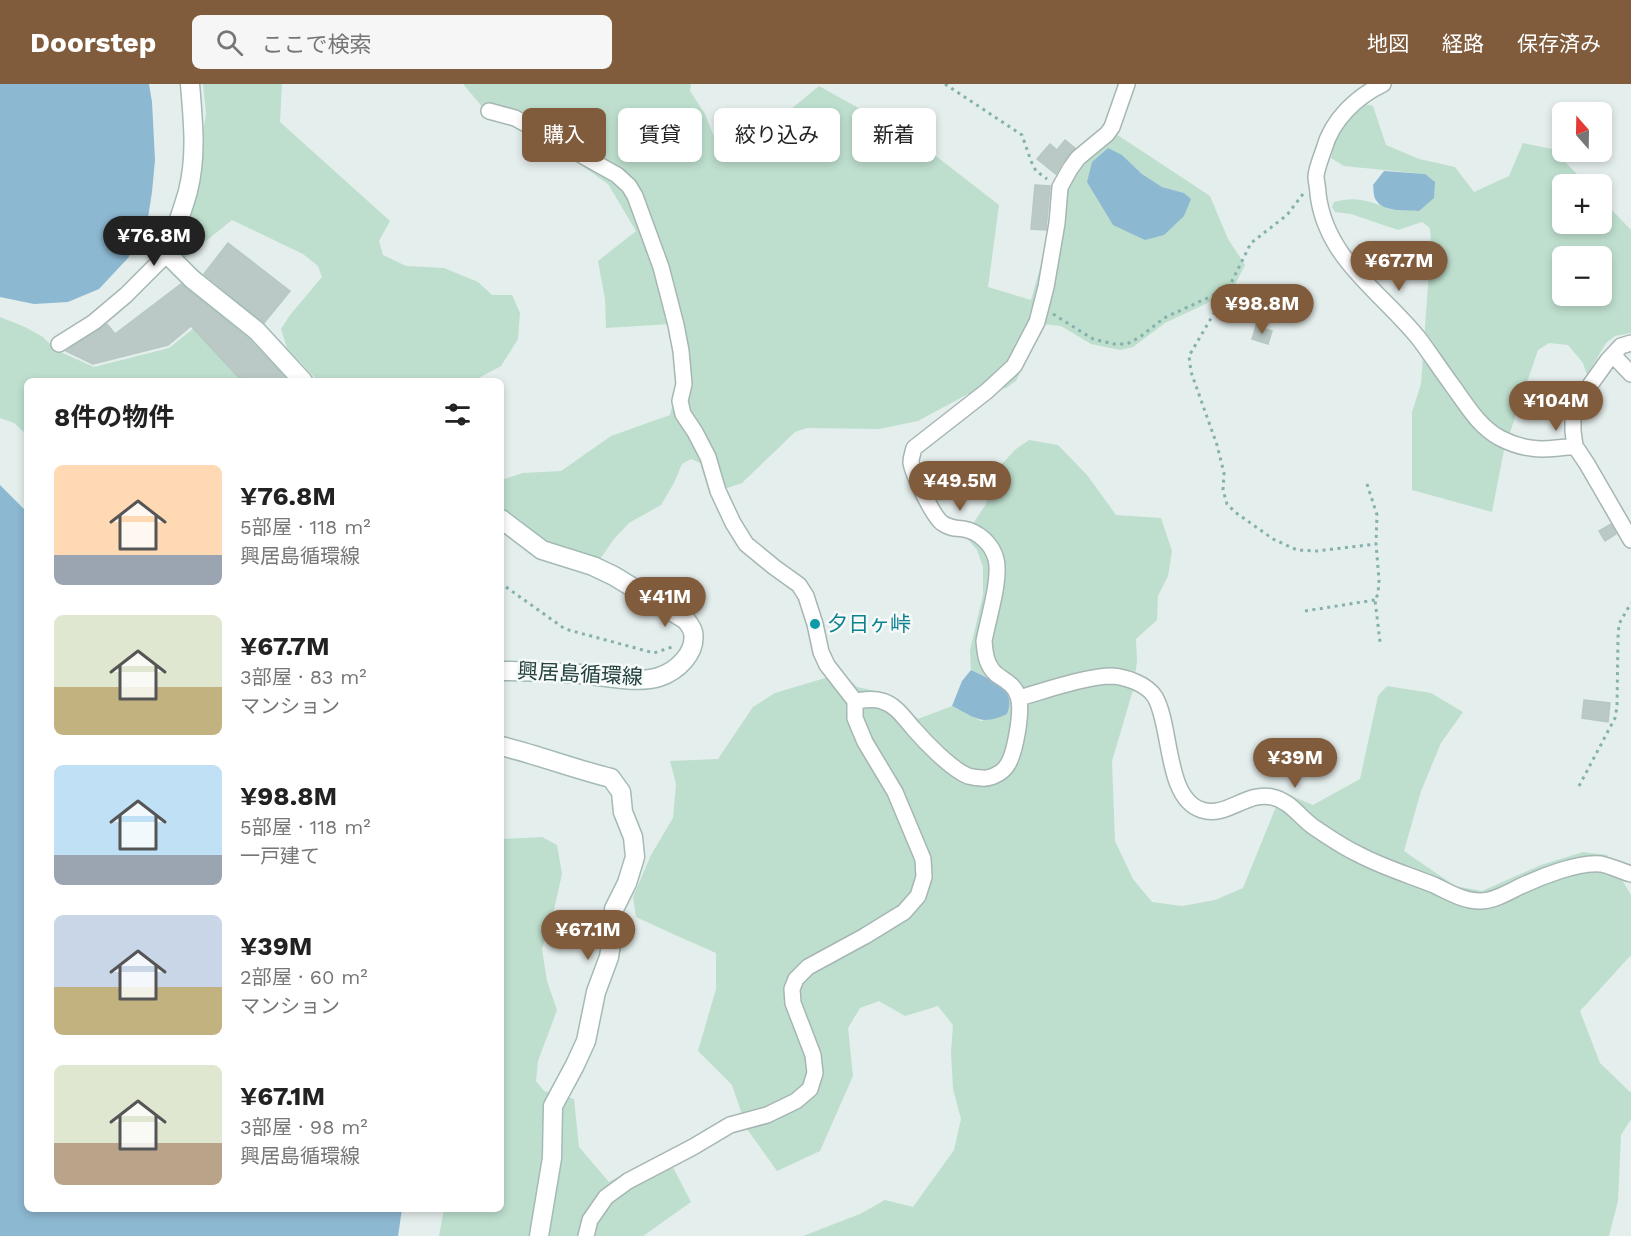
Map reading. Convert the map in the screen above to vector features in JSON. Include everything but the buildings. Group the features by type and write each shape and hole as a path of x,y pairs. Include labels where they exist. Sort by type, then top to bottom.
{"main road":[{"path":"190,84 194,152 188,190 167,254 192,279 257,331 300,378"},
{"path":"504,521 542,550 594,566 686,620 693,631 693,639"},
{"name":"興居島循環線","path":"504,671 636,679 658,677 676,669 687,657 694,644 693,639"},
{"path":"504,747 611,778 621,792 623,812 633,837 635,857 627,883 614,909 609,957 596,993 585,1041 553,1106 552,1158 539,1236"}],"street":[{"path":"855,701 871,699 884,701 898,710 920,735 954,767 969,776 985,779 996,775 1006,768 1012,755 1020,707 1019,698 1014,688 991,668 984,651 984,640 998,571 996,557 978,533 950,528 940,521 930,507 913,471 911,459 914,448 987,391 1014,366 1037,322 1046,287 1057,223 1060,187 1078,158 1107,134 1112,127 1127,84"},
{"path":"1383,84 1372,89 1344,111 1327,139 1316,176 1320,210 1331,237 1353,270 1403,320 1428,351 1476,420 1498,437 1522,448 1545,450 1575,446"},
{"path":"489,111 515,118 617,175 635,196 661,267 676,325 684,384 680,401 683,414 708,458 718,491 746,544 799,585 806,596 821,652 827,665 855,701 855,718 865,742 895,792 923,859 924,877 918,896 904,912 866,936 808,967 796,979 792,989 793,1003 813,1055 815,1073 810,1089 796,1101 767,1115 730,1125 628,1181 606,1197 590,1220 586,1236"},
{"path":"59,344 94,322 118,302 167,254"},
{"path":"1631,343 1622,346 1613,355 1583,395 1573,416 1573,431 1575,446 1631,540"},
{"path":"1613,355 1631,374"},
{"path":"1019,698 1084,680 1112,676 1136,681 1154,696 1161,711 1178,785 1188,803 1203,811 1219,811 1257,796 1272,797 1289,804 1310,824 1359,855 1461,898 1483,901 1581,865 1600,864 1631,874"}],"path":[{"path":"945,84 1023,135 1036,171 1060,187"},
{"path":"1316,176 1287,215 1251,243 1228,289 1189,356 1191,372 1217,445 1224,473 1223,490 1227,504 1234,513 1273,540 1297,550 1317,551 1376,544"},
{"path":"1041,306 1093,339 1114,345 1126,344 1140,337 1164,318 1228,289"},
{"path":"1367,484 1377,515 1376,544 1379,580 1375,600 1380,642"},
{"path":"506,587 565,629 654,653 693,639"},
{"path":"1305,611 1375,600"},
{"path":"1579,786 1615,718 1617,637 1619,624 1631,603"}],"green space":[{"path":"203,84 282,84 280,122 390,221 379,241 383,255 406,266 444,268 478,282 492,295 512,295 520,313 518,339 501,366 479,378 315,378 287,348 281,329 322,277 318,266 303,254 232,220 185,258 176,245 199,157 206,114"},
{"path":"463,84 691,84 690,91 701,108 618,108 618,162 702,162 702,109 714,136 714,162 840,162 840,108 792,108 819,86 858,108 852,108 852,162 936,162 936,156 999,205 988,287 1031,300 1048,240 1055,182 1080,147 1104,126 1210,196 1228,239 1245,265 1231,292 1165,323 1133,347 1120,350 1091,344 1061,326 1043,324 1016,381 1006,388 968,394 918,421 879,429 807,428 795,432 742,483 710,494 700,463 691,459 682,464 661,505 629,523 614,539 591,572 504,530 504,479 523,473 561,471 611,436 670,415 678,381 671,324 606,328 605,299 598,261 636,231 608,184 576,162 606,162 606,108 522,108 522,132 490,116","holes":["1122,155 1142,174 1162,187 1184,193 1087,182"]},
{"path":"1364,104 1373,106 1386,145 1419,159 1455,167 1474,192 1509,176 1523,143 1552,149 1552,162 1565,162 1577,174 1552,174 1552,234 1612,234 1612,210 1631,230 1631,333 1615,336 1606,343 1587,375 1583,363 1568,345 1549,343 1538,350 1504,450 1492,512 1412,490 1412,412 1421,384 1431,243 1430,228 1422,222 1398,230 1351,214 1335,212 1332,207 1334,202 1357,199 1393,210 1424,174 1344,166 1331,158 1342,127 1350,115"},
{"path":"0,317 25,327 43,337 56,350 94,367 169,348 194,328 239,378 24,378 24,432 14,423 0,418"},
{"path":"1029,440 1058,445 1087,475 1116,515 1161,518 1172,551 1168,576 1158,596 1157,620 1136,639 1137,661 1133,690 1112,761 1115,841 1133,879 1152,902 1182,906 1215,900 1243,888 1282,792 1313,805 1360,779 1378,696 1387,686 1431,693 1463,712 1441,743 1421,791 1404,851 1455,886 1482,891 1541,865 1583,852 1607,855 1631,895 1631,955 1580,1011 1600,1063 1631,1093 1631,1119 1621,1135 1618,1201 1609,1236 803,1236 860,1214 885,1200 913,1207 954,1150 961,1119 953,1089 951,1052 953,1025 938,1006 905,1016 879,1001 860,1008 848,1028 853,1076 820,1151 777,1171 747,1129 732,1085 698,1051 716,989 716,953 636,917 633,897 651,855 673,818 676,784 670,761 718,759 753,707 775,693 842,673 857,687 897,700 918,719 952,706 981,721 1007,714 1009,697 1005,691 994,681 971,670 970,650 983,595 983,567 977,550 965,536 986,504 997,469 1016,449"},
{"path":"542,837 557,845 562,874 542,949 547,981 557,1010 538,1061 536,1081 544,1091 574,1099 579,1147 609,1182 665,1152 691,1202 643,1236 439,1236 443,1212 504,1212 504,839"}],"water":[{"path":"0,84 149,84 155,160 147,224 128,258 99,289 68,302 34,304 0,297"},
{"path":"1108,148 1122,155 1142,174 1162,187 1184,193 1191,199 1184,216 1164,235 1145,240 1113,225 1087,182 1092,162"},
{"path":"1384,171 1425,174 1435,182 1434,198 1419,211 1384,207 1375,198 1373,185"},
{"path":"0,485 24,509 24,1212 402,1212 398,1236 0,1236"},
{"path":"971,670 994,681 1005,691 1009,697 1007,714 984,720 952,706 962,681"}],"place":[{"name":"夕日ヶ峠","path":"815,624"}]}
